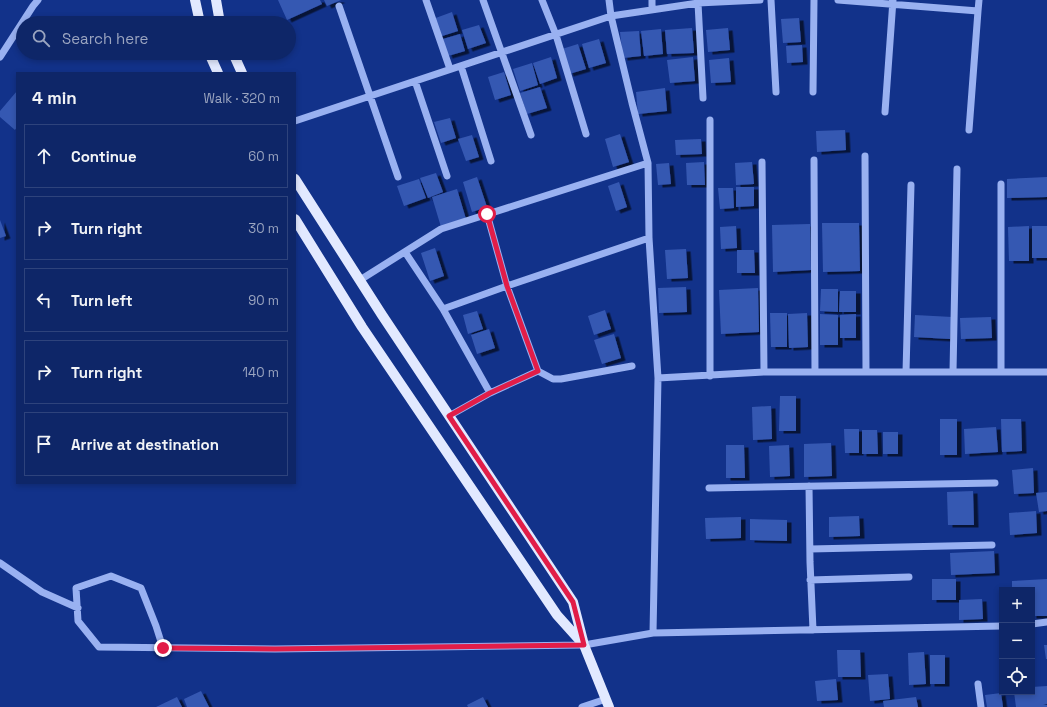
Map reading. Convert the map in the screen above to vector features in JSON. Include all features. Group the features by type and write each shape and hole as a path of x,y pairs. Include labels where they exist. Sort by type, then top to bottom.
{"main road":[{"path":"195,0 198,16"},
{"path":"216,0 219,16"},
{"path":"212,60 218,72"},
{"path":"236,60 242,72"},
{"path":"296,181 449,416 573,602 584,645 607,703"},
{"path":"296,221 362,327 557,615 584,645"}],"street":[{"path":"27,16 38,0"},
{"path":"426,0 450,69"},
{"path":"483,0 530,135"},
{"path":"542,0 556,35 586,134"},
{"path":"609,0 611,16 648,163 649,238 658,378 653,633"},
{"path":"652,0 652,9"},
{"path":"296,120 611,16 698,3 760,0"},
{"path":"771,0 776,92"},
{"path":"813,92 814,0"},
{"path":"838,0 893,2 978,12"},
{"path":"969,130 978,0"},
{"path":"885,112 893,2"},
{"path":"698,3 703,98"},
{"path":"339,6 398,177"},
{"path":"0,57 16,32"},
{"path":"461,66 491,161"},
{"path":"414,81 447,176"},
{"path":"710,120 710,376"},
{"path":"865,156 866,372"},
{"path":"814,160 815,372"},
{"path":"762,162 764,372"},
{"path":"360,280 441,229 648,163"},
{"path":"953,372 957,169"},
{"path":"1001,184 1001,372"},
{"path":"906,372 911,185"},
{"path":"487,214 507,286 538,371 553,379 561,379 632,366"},
{"path":"443,309 649,238"},
{"path":"405,252 443,309 490,393"},
{"path":"449,416 490,393 538,371"},
{"path":"658,378 764,372 1047,372"},
{"path":"709,488 995,483"},
{"path":"809,486 810,580 813,630"},
{"path":"810,549 992,545"},
{"path":"0,563 42,592 78,608"},
{"path":"163,648 141,588 111,576 76,588 78,621 99,647 163,648 275,649 584,645 653,633 999,626"},
{"path":"810,580 910,577"},
{"path":"1035,624 1047,622"},
{"path":"978,684 981,707"},
{"path":"582,707 607,703"}],"building":[{"path":"278,0 320,0 322,4 296,16 285,16"},
{"path":"324,0 341,0 327,6"},
{"path":"452,12 458,31 439,37 433,19"},
{"path":"799,18 801,42 783,43 781,19"},
{"path":"479,25 486,43 468,49 462,30"},
{"path":"692,28 694,53 667,54 665,30"},
{"path":"728,28 730,50 708,52 706,30"},
{"path":"661,29 663,54 644,56 641,31"},
{"path":"639,31 641,56 623,58 620,32"},
{"path":"460,34 465,51 448,56 443,39"},
{"path":"599,39 606,63 589,68 582,44"},
{"path":"578,44 586,69 569,74 562,49"},
{"path":"802,45 803,62 787,63 786,46"},
{"path":"551,57 557,78 540,84 533,63"},
{"path":"693,57 695,81 670,83 667,60"},
{"path":"729,58 731,82 711,83 709,60"},
{"path":"532,63 538,85 520,91 513,69"},
{"path":"504,72 511,95 495,100 488,77"},
{"path":"540,87 547,108 527,114 520,93"},
{"path":"665,88 667,111 638,114 636,92"},
{"path":"16,92 15,130 0,117 0,111"},
{"path":"450,118 456,138 441,143 434,122"},
{"path":"845,130 846,150 817,152 816,131"},
{"path":"620,134 629,162 613,167 605,139"},
{"path":"472,135 479,157 466,161 458,139"},
{"path":"701,139 702,154 676,155 675,140"},
{"path":"704,162 705,185 687,185 686,163"},
{"path":"752,162 754,184 736,185 735,163"},
{"path":"669,163 671,184 658,185 656,164"},
{"path":"436,173 443,192 428,198 420,178"},
{"path":"477,177 487,207 472,212 463,182"},
{"path":"1047,177 1047,197 1007,198 1007,179"},
{"path":"419,179 426,198 404,206 397,186"},
{"path":"619,182 627,207 616,211 608,186"},
{"path":"736,187 754,187 754,206 736,207"},
{"path":"718,188 733,188 734,208 720,209"},
{"path":"457,189 466,219 441,227 432,197"},
{"path":"0,220 6,236 0,238"},
{"path":"822,223 859,223 860,271 823,272"},
{"path":"810,224 811,270 773,272 772,225"},
{"path":"736,226 737,248 721,249 720,227"},
{"path":"1029,226 1029,261 1009,261 1008,227"},
{"path":"1032,226 1047,226 1047,258 1032,258"},
{"path":"435,248 444,276 430,281 421,253"},
{"path":"686,249 688,278 667,279 665,250"},
{"path":"737,250 754,250 755,273 737,273"},
{"path":"686,287 687,312 659,313 658,288"},
{"path":"758,288 759,332 721,334 719,290"},
{"path":"821,289 838,289 838,312 820,311"},
{"path":"840,291 856,291 856,312 839,312"},
{"path":"605,310 611,329 594,335 588,316"},
{"path":"477,311 483,329 468,334 463,315"},
{"path":"770,313 787,313 787,347 771,347"},
{"path":"807,313 808,347 789,348 788,314"},
{"path":"820,314 838,315 838,345 820,345"},
{"path":"856,314 856,338 840,338 840,315"},
{"path":"915,315 952,317 950,339 914,337"},
{"path":"991,317 992,338 961,339 960,318"},
{"path":"489,329 495,348 477,354 471,335"},
{"path":"614,334 621,358 602,364 594,340"},
{"path":"780,396 796,396 796,431 779,431"},
{"path":"771,406 772,439 753,440 752,407"},
{"path":"940,419 957,419 957,455 940,455"},
{"path":"1001,419 1021,419 1022,451 1002,452"},
{"path":"996,427 998,452 965,454 964,429"},
{"path":"844,429 859,429 859,453 845,453"},
{"path":"862,430 877,430 878,454 862,454"},
{"path":"883,432 898,432 898,454 883,454"},
{"path":"831,443 832,476 804,477 804,444"},
{"path":"726,445 744,445 745,478 726,478"},
{"path":"789,445 790,476 770,477 769,446"},
{"path":"1033,468 1034,493 1014,494 1012,470"},
{"path":"973,491 974,525 948,525 947,492"},
{"path":"1047,492 1047,511 1039,512 1036,493"},
{"path":"1036,511 1037,533 1010,535 1009,513"},
{"path":"859,516 860,536 829,537 829,517"},
{"path":"741,517 741,538 706,539 705,518"},
{"path":"750,519 787,520 787,541 750,540"},
{"path":"994,551 995,573 951,575 950,553"},
{"path":"932,579 956,579 956,600 932,600"},
{"path":"1047,579 1047,616 1035,616 1035,587 1012,587 1012,581"},
{"path":"982,599 983,619 959,620 959,600"},
{"path":"1044,645 1047,645 1047,659 1046,659"},
{"path":"837,650 860,650 861,677 838,677"},
{"path":"924,652 926,684 909,685 908,653"},
{"path":"930,655 945,655 945,684 930,684"},
{"path":"888,674 890,699 870,701 868,675"},
{"path":"836,679 838,700 817,701 815,681"},
{"path":"1047,686 1047,704 1043,705 1047,705 1047,707 1016,707 1014,695 1035,695 1035,687"},
{"path":"201,691 209,707 187,707 184,699"},
{"path":"999,693 999,695 1001,695 1003,707 987,707 985,695"},
{"path":"177,697 182,707 156,707"},
{"path":"483,697 488,707 468,707 467,705"},
{"path":"916,697 918,707 884,707 883,701"}],"route":[{"path":"163,648 275,649 584,645 573,602 449,416 490,393 538,371 507,286 487,214"}]}
